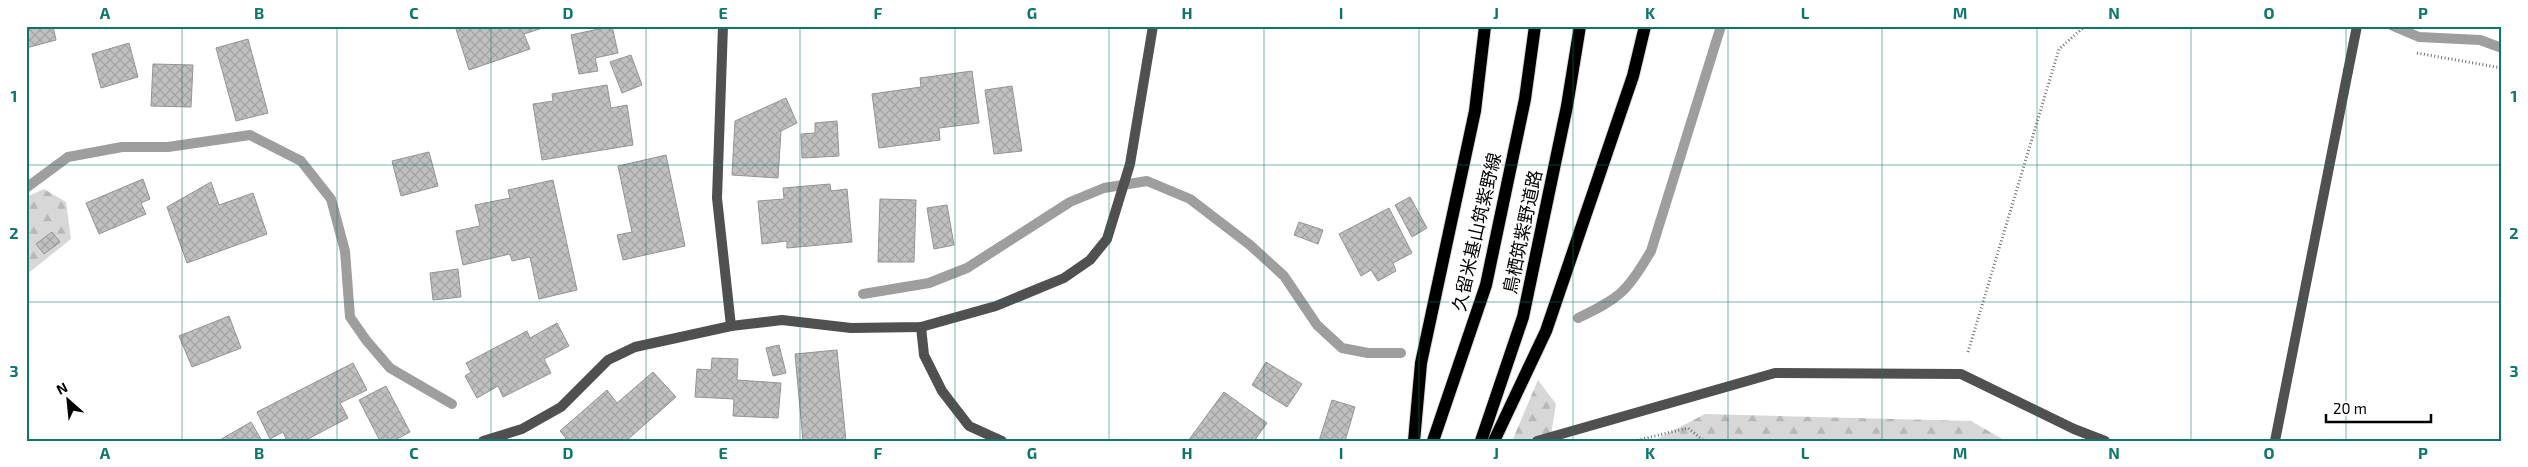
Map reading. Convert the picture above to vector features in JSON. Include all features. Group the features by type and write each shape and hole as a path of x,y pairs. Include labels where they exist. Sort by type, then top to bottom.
{"main road":[{"path":"1414,441 1421,363 1475,111 1485,26"},
{"name":"久留米基山筑紫野線","path":"1433,441 1486,285 1525,99 1535,26"},
{"name":"鳥栖筑紫野道路","path":"1481,441 1523,317 1567,106 1580,26"},
{"path":"1494,441 1546,331 1633,76 1645,26"}],"street":[{"path":"722,26 716,198 731,326"},
{"path":"484,441 522,429 561,407 608,360 635,347 731,326 782,320 851,328 921,327 996,306 1064,278 1090,260 1107,239 1120,202 1130,164 1153,26"},
{"path":"2275,441 2357,26"},
{"path":"921,327 924,355 942,391 968,426 1002,441"},
{"path":"1540,440 1562,437 1775,373 1961,374 2074,429 2105,441"},
{"path":"2074,429 2080,441"}],"path":[{"path":"1961,374 2060,49 2084,26"},
{"path":"2417,52 2502,68"},
{"path":"1634,441 1688,428 1704,441"}],"green space":[{"path":"44,189 66,202 71,239 26,275 26,197"},
{"path":"1538,380 1556,404 1550,441 1512,441"},
{"path":"1705,414 1971,421 2006,441 1653,441"}],"building":[{"path":"26,26 53,26 56,40 26,48"},
{"path":"455,26 546,27 524,34 530,49 469,70"},
{"path":"612,26 618,53 595,58 598,71 579,74 571,35"},
{"path":"248,39 268,113 236,121 216,48"},
{"path":"129,43 138,77 101,88 92,54"},
{"path":"631,55 642,85 622,93 610,62"},
{"path":"153,64 193,65 191,107 151,106"},
{"path":"972,71 979,123 939,128 940,140 879,148 872,94 921,87 920,78"},
{"path":"607,85 611,108 627,105 633,145 542,160 533,104 553,101 552,94"},
{"path":"1012,86 1022,151 994,154 985,90"},
{"path":"786,98 797,123 781,131 778,178 732,175 735,121"},
{"path":"837,121 839,156 802,158 801,134 815,133 815,123"},
{"path":"429,152 438,186 401,196 392,161"},
{"path":"666,155 685,246 623,260 617,235 632,232 618,166"},
{"path":"143,179 150,199 141,203 146,214 99,234 86,203"},
{"path":"553,180 577,290 539,299 530,257 512,261 510,254 463,265 456,231 480,226 475,205 510,198 508,190"},
{"path":"211,182 219,205 253,193 267,234 187,263 167,207"},
{"path":"830,184 831,191 847,189 852,242 787,248 787,241 762,244 758,201 784,199 783,188"},
{"path":"1410,197 1427,228 1412,237 1395,205"},
{"path":"880,199 916,200 914,262 878,262"},
{"path":"947,205 954,245 934,249 927,208"},
{"path":"1389,208 1412,253 1393,263 1396,271 1378,281 1371,270 1361,276 1339,234"},
{"path":"1299,222 1323,230 1318,244 1294,235"},
{"path":"52,232 60,242 44,254 36,244"},
{"path":"458,269 461,297 433,300 430,273"},
{"path":"229,316 241,348 192,367 179,336"},
{"path":"557,323 569,346 544,359 551,373 503,397 498,386 477,398 465,376 471,372 466,363 527,331 530,338"},
{"path":"779,345 786,373 773,376 766,348"},
{"path":"837,350 846,441 803,441 795,354"},
{"path":"712,358 738,359 737,380 781,383 778,418 733,416 734,399 695,397 697,369 711,370"},
{"path":"1266,362 1302,384 1287,407 1252,385"},
{"path":"353,363 367,390 340,403 348,418 304,441 287,441 283,432 270,439 257,412"},
{"path":"653,372 676,397 626,441 563,441 566,438 560,431 607,390 617,403"},
{"path":"386,386 410,432 393,441 380,441 359,400"},
{"path":"1224,392 1267,423 1254,441 1188,441"},
{"path":"1332,400 1355,407 1345,441 1319,441"},
{"path":"251,422 262,441 218,441"}],"waterway":[{"path":"1578,318 1604,305 1621,292 1635,276 1651,251 1721,26"},
{"path":"2393,26 2419,37 2480,40 2502,48"},
{"path":"26,188 68,157 122,147 168,147 250,135 301,161 331,199 345,251 350,317 366,340 390,368 452,404"},
{"path":"863,294 929,283 967,268 1070,202 1104,188 1147,181 1190,199 1250,245 1284,276 1317,325 1342,348 1368,353 1401,353"}]}
